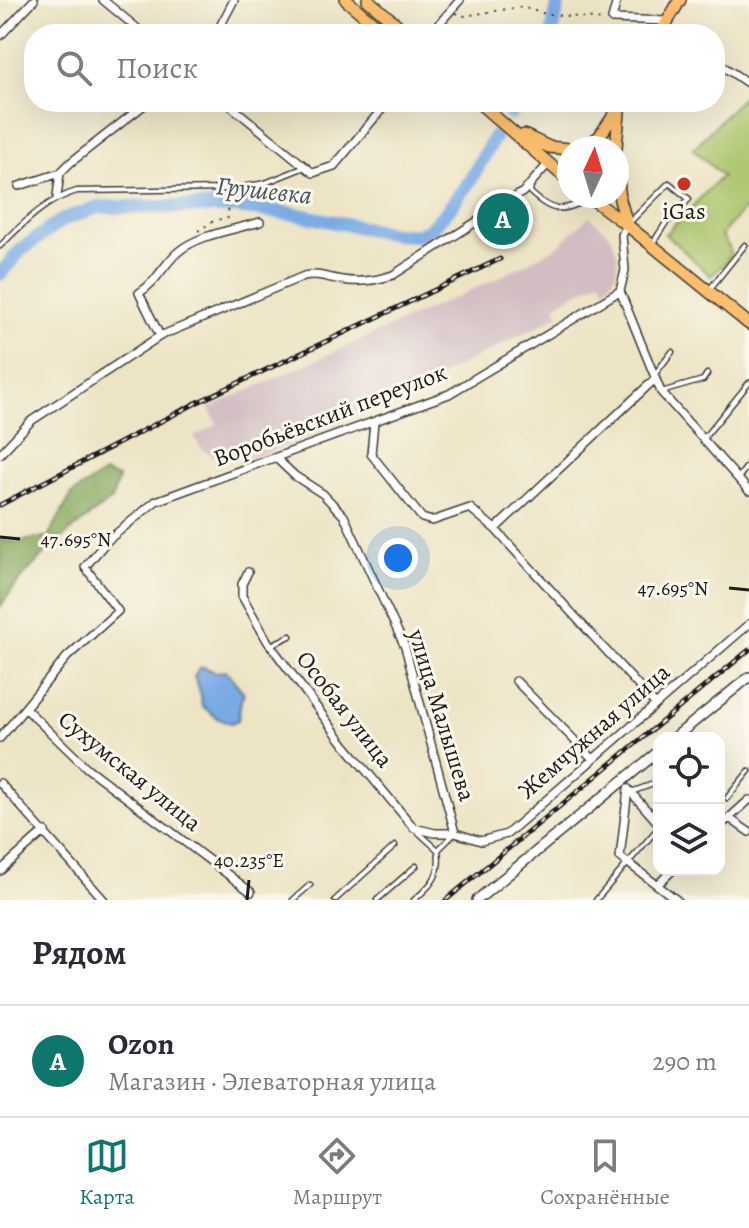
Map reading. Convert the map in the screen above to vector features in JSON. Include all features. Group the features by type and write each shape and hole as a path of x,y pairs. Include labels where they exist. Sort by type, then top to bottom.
{"main road":[{"path":"346,0 374,24"},
{"path":"368,0 396,24"},
{"path":"668,24 680,0"},
{"path":"490,112 557,169"},
{"path":"600,136 615,112"},
{"path":"617,136 619,112"},
{"path":"510,128 557,148"},
{"path":"604,208 749,324"},
{"path":"622,208 627,225"}],"street":[{"path":"0,36 34,0"},
{"path":"103,0 132,24"},
{"path":"221,24 234,0"},
{"path":"439,24 460,0"},
{"path":"617,0 612,19 639,24"},
{"path":"725,68 749,84"},
{"path":"19,186 60,173 84,150 135,112"},
{"path":"238,112 313,173 334,166 380,112"},
{"path":"0,454 31,421 160,336 304,276 318,273 339,280 374,282 393,275 523,192 549,163"},
{"path":"57,196 60,173"},
{"path":"160,336 139,293 152,285 177,253 193,244 260,222"},
{"path":"627,225 622,235 625,270 620,291 654,377 661,392 749,491"},
{"name":"Воробьёвский переулок","path":"25,708 67,657 118,611 85,567 107,541 156,501 449,394 620,291"},
{"path":"495,529 654,377"},
{"path":"374,422 371,454 422,518 432,521 470,508 495,529 655,704"},
{"name":"улица Малышева","path":"277,459 295,476 323,494 344,516 405,647 455,833"},
{"name":"Особая улица","path":"248,572 242,584 242,596 271,645 344,744 414,828"},
{"name":"Жемчужная улица","path":"455,833 481,841 507,834 749,624"},
{"path":"681,732 749,677"},
{"path":"516,681 593,759"},
{"path":"0,738 25,708"},
{"name":"Сухумская улица","path":"25,708 87,768 252,896"},
{"path":"477,900 627,788 653,758"},
{"path":"0,783 104,900"},
{"path":"627,788 653,817"},
{"path":"627,788 620,857 677,900"},
{"path":"725,822 749,800"},
{"path":"729,818 749,832"},
{"path":"414,828 435,833 455,833"},
{"path":"0,871 45,831"},
{"path":"657,885 667,876"}],"lane":[{"path":"0,246 57,196 77,191 230,189 265,183 305,167"},
{"path":"627,225 669,183 689,199 651,244"},
{"path":"531,184 530,192 546,207 569,208"},
{"path":"709,291 745,245"},
{"path":"654,377 672,352"},
{"path":"661,392 703,380 707,374"},
{"path":"703,439 749,383"},
{"path":"738,478 749,464"},
{"path":"271,645 290,636"},
{"path":"727,798 749,771"},
{"path":"627,788 653,783"},
{"path":"651,814 658,804"},
{"path":"414,828 438,850 440,864 433,884 414,900"},
{"path":"438,850 455,833"},
{"path":"596,900 653,833"},
{"path":"335,900 395,846"},
{"path":"377,900 416,866"},
{"path":"293,900 310,885"}],"path":[{"path":"451,11 464,16 521,7 542,13 612,19"},
{"path":"193,244 199,228 228,218 229,200"}],"shaded area":[{"path":"589,216 612,237 618,257 616,273 606,289 601,280 555,305 559,315 393,400 251,460 246,449 219,460 201,448 194,437 217,425 209,408 498,278 557,247"}],"green space":[{"path":"747,92 749,213 744,209 721,235 730,255 711,276 665,234 722,176 693,149"},
{"path":"104,473 118,478 112,500 51,548 0,607 0,540 15,542 48,537 72,494"}],"water":[{"path":"203,667 216,672 226,671 244,693 238,720 231,723 219,719 202,706 194,677"}],"waterway":[{"name":"Грушевка","path":"554,24 559,0"},
{"name":"Грушевка","path":"0,274 21,250 62,220 98,207 236,207 295,214 394,234 417,235 430,229 448,210 471,179 495,136"}],"railway":[{"path":"0,505 196,403 500,259"},
{"path":"446,900 749,650"}],"place":[{"name":"iGas","path":"684,184"},
{"name":"Ozon","path":"503,219"}]}
